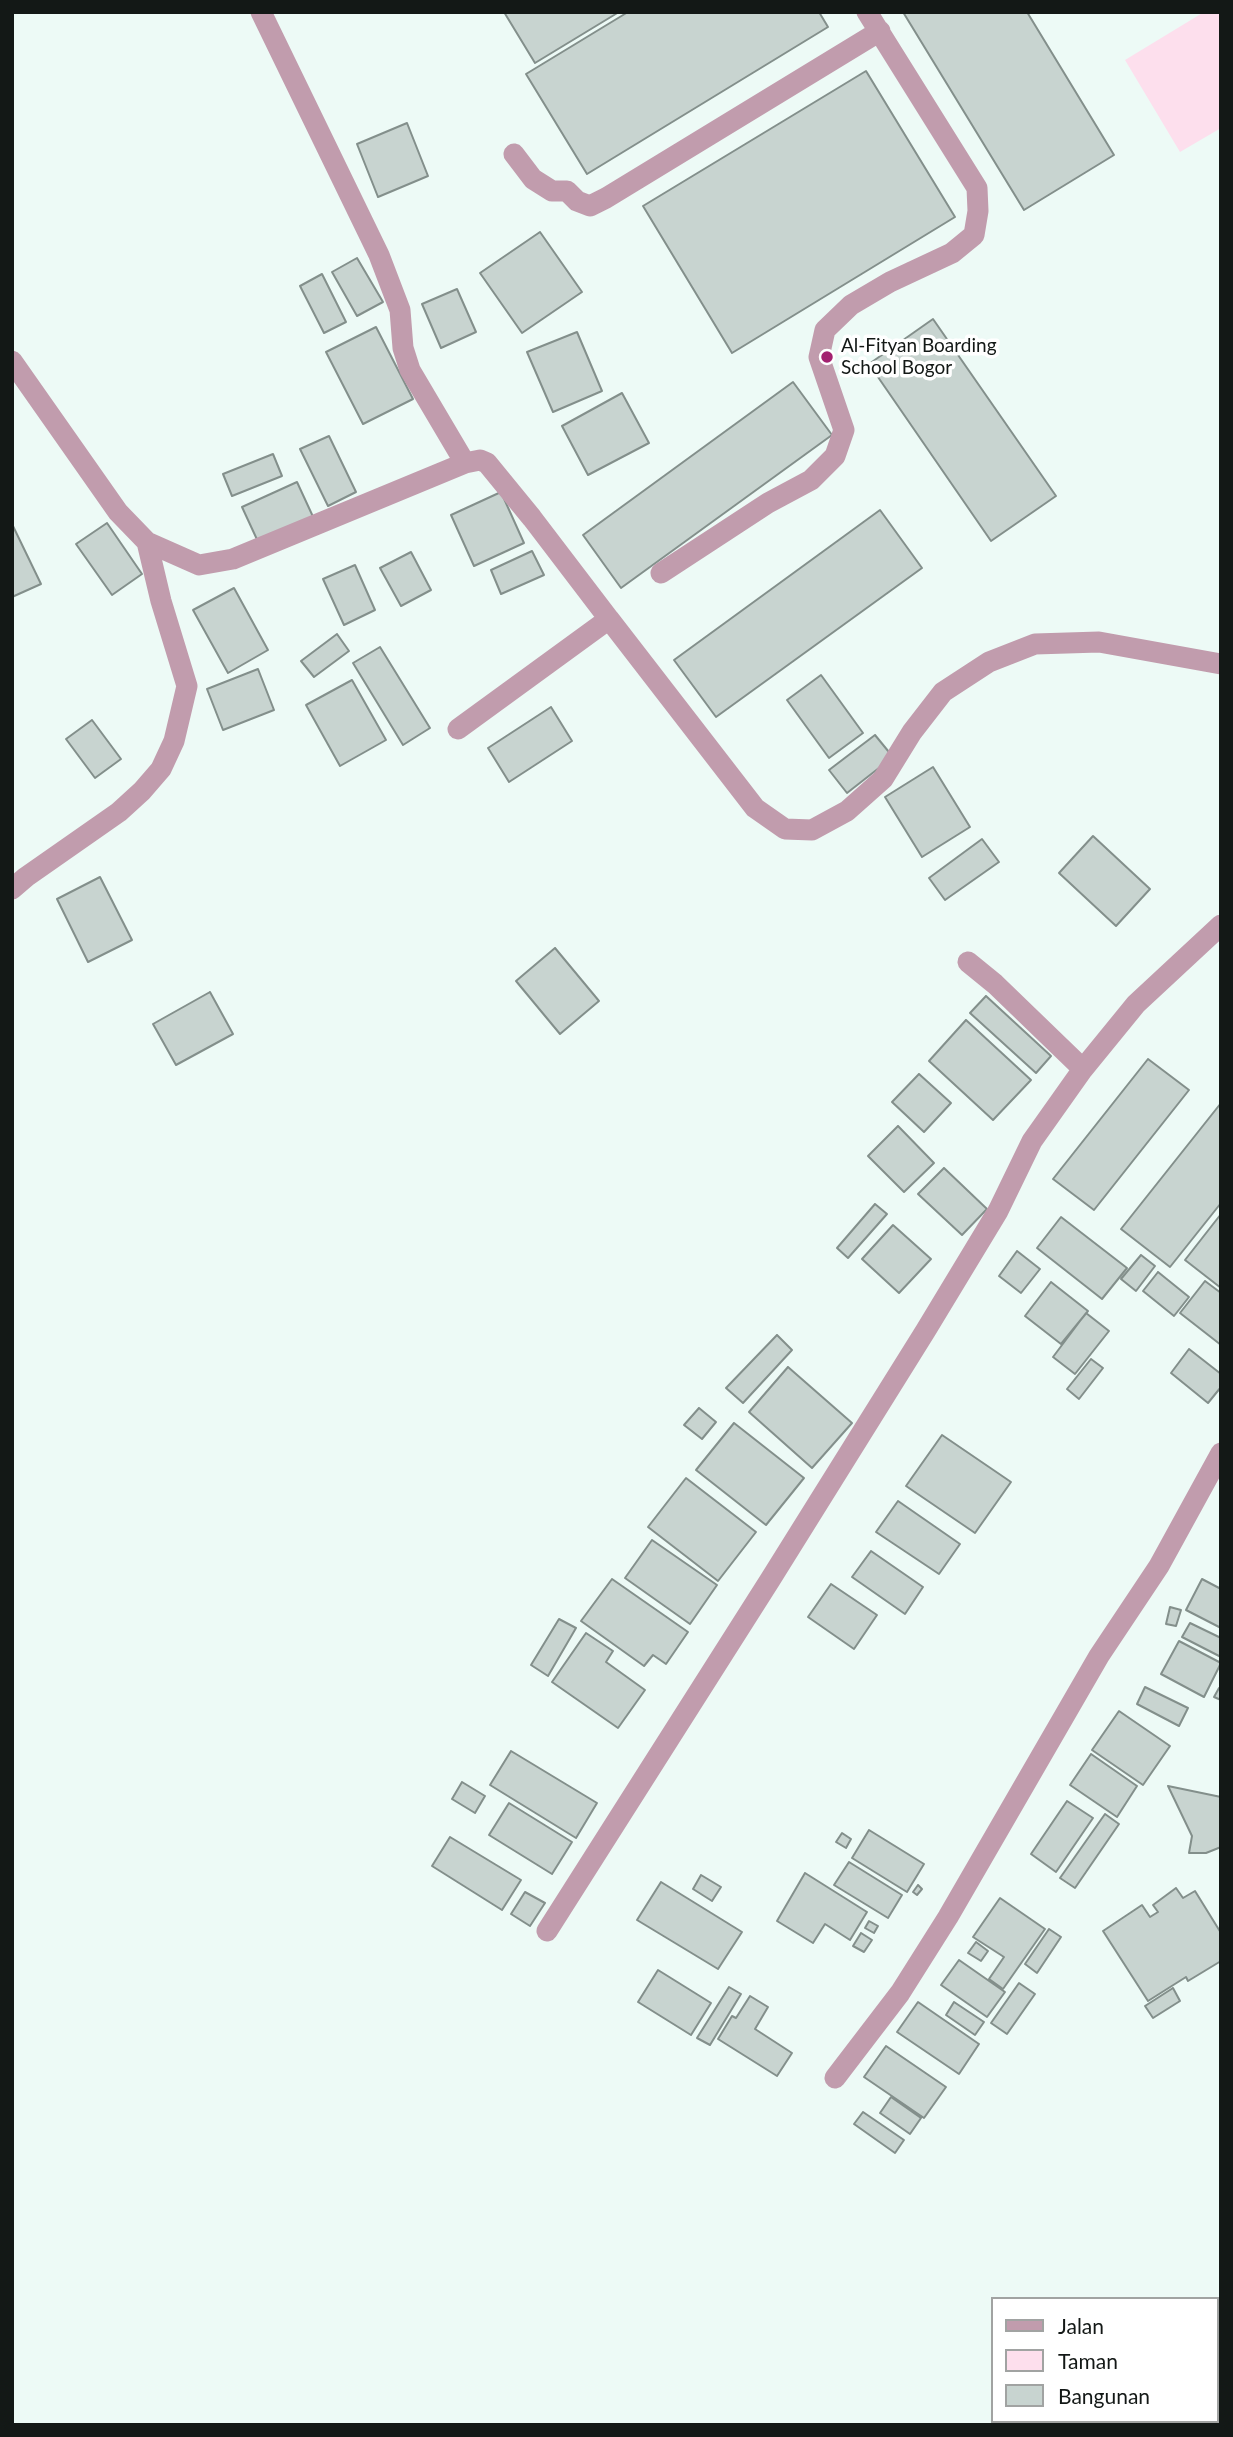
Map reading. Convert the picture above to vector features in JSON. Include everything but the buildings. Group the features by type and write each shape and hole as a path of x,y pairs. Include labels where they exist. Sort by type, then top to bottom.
{"street":[{"path":"261,12 379,255 400,310 403,348 410,370 465,463"},
{"path":"661,573 768,503 811,480 835,456 844,430 819,357 825,330 851,305 890,282 952,253 974,235 978,211 977,188 867,12"},
{"path":"514,154 534,179 552,191 567,191 577,201 590,206 880,31"},
{"path":"12,361 118,512 147,542 199,565 233,559 465,463 480,460 494,470 755,808 785,829 812,830 847,811 883,779 912,732 943,692 989,662 1035,644 1099,642 1221,664"},
{"path":"12,889 119,812 142,791 160,769 174,741 187,686 161,601 147,542"},
{"path":"458,729 609,619"},
{"path":"547,1931 771,1580 926,1330 998,1211 1032,1141 1083,1069 1136,1004 1221,925"},
{"path":"968,962 995,984 1083,1069"},
{"path":"835,2078 900,1993 948,1917 1099,1656 1159,1566 1221,1453"}],"green space":[{"path":"1204,12 1221,12 1221,128 1180,152 1125,60"}],"place":[{"name":"Al-Fityan Boarding School Bogor","path":"827,357"}]}
